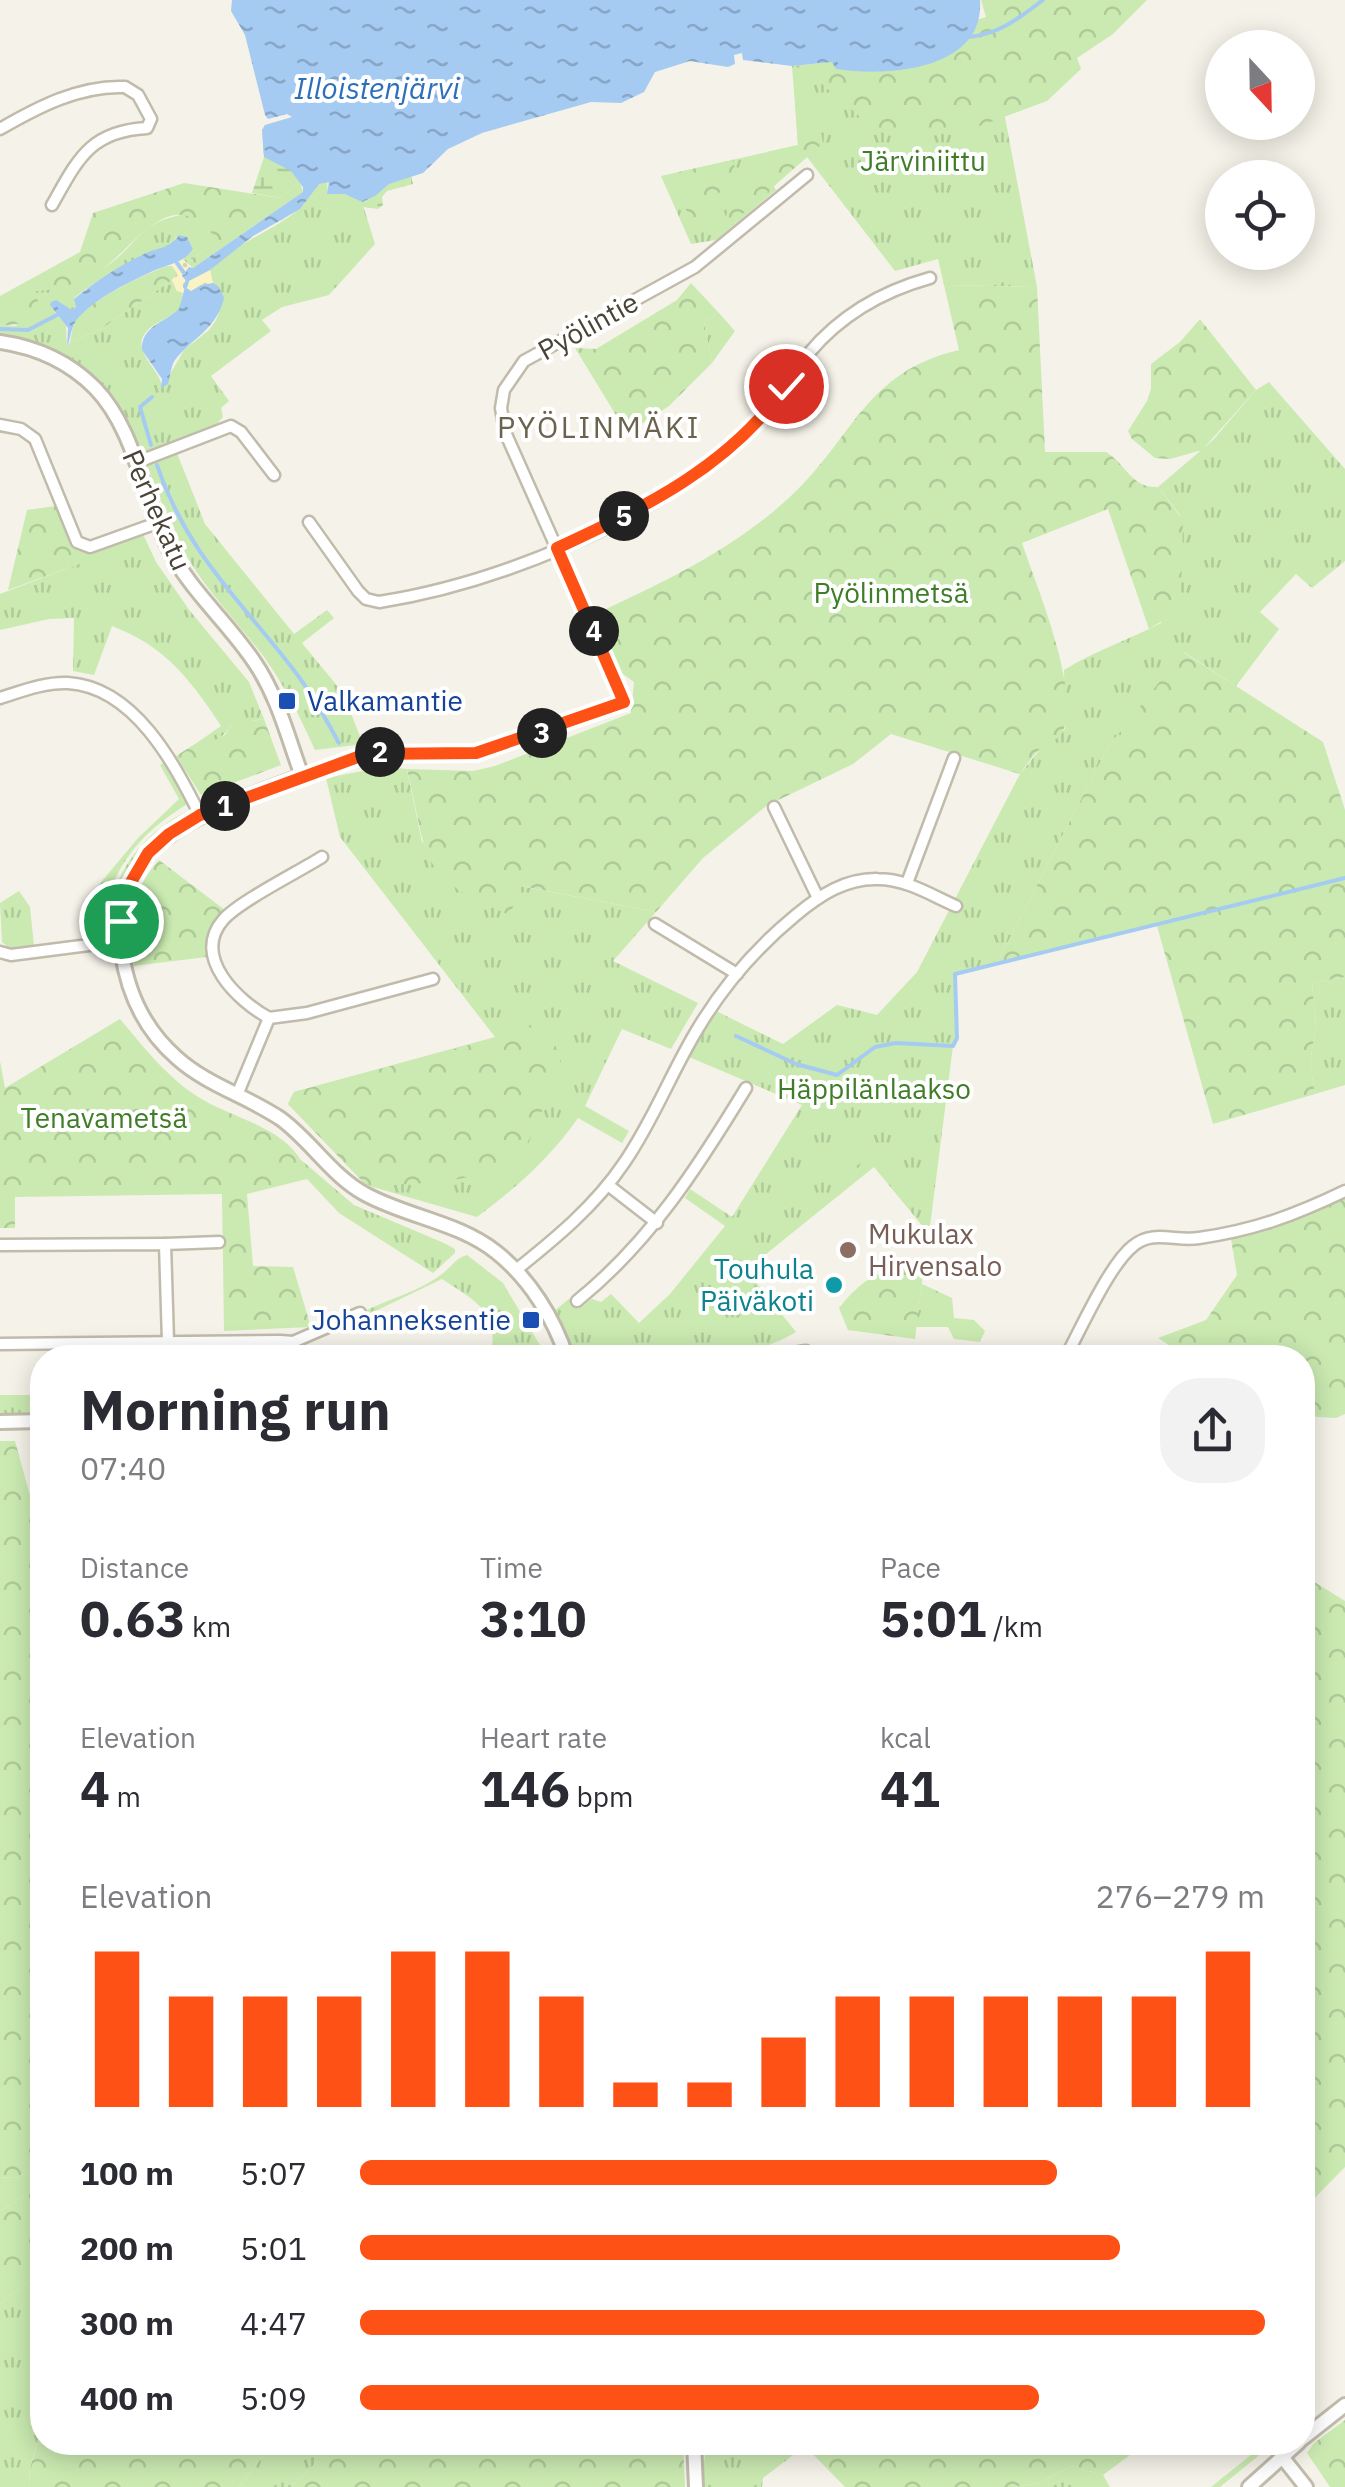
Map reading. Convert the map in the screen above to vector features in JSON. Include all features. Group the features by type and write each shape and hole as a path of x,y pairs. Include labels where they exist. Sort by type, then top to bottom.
{"street":[{"path":"0,129 51,101 112,86 125,87 148,108 152,119 147,128 116,130 86,152 52,205"},
{"name":"Pyölintie","path":"302,776 366,754 476,753 624,702 504,432 502,400 508,380 524,361 695,266 807,175"},
{"path":"310,522 358,590 371,601 394,600 464,582 557,548 697,476 760,421 811,350 846,317 878,297 930,278"},
{"name":"Perhekatu","path":"0,342 53,357 96,388 117,421 157,523 179,567 268,684 302,776"},
{"path":"0,426 21,429 36,439 77,542 90,547 157,523"},
{"path":"135,462 232,426 274,475"},
{"path":"0,698 42,685 66,683 104,692 128,709 146,730 200,815"},
{"path":"907,883 954,758"},
{"path":"302,776 200,815 169,834 141,864 124,900 120,941 134,1002 155,1036 178,1059 204,1079 292,1127 362,1192 478,1240 516,1270 550,1318 561,1345"},
{"path":"774,808 818,898"},
{"path":"322,857 229,914 216,931 212,952 221,975 248,1005 269,1018 307,1013 432,979"},
{"path":"516,1270 566,1229 608,1185 642,1134 695,1032 737,974 779,929 833,889 862,880 907,883 956,906"},
{"path":"656,924 737,974"},
{"path":"0,952 11,955 120,941"},
{"path":"237,1095 269,1018"},
{"path":"577,1301 628,1257 657,1223 746,1088"},
{"path":"608,1185 657,1223"},
{"path":"1071,1345 1132,1246 1161,1235 1187,1240 1287,1219 1345,1191"},
{"path":"0,1245 219,1242"},
{"path":"164,1244 168,1340"},
{"path":"0,1344 293,1342 360,1312"},
{"path":"0,1422 30,1421"},
{"path":"1315,2430 1345,2406"},
{"path":"695,2455 696,2487"},
{"path":"1250,2487 1286,2455"},
{"path":"1283,2458 1306,2487"}],"green space":[{"path":"981,0 1147,0 1113,34 1077,58 1081,69 1047,101 977,127 902,142 872,127 817,80 818,64 833,62 836,69 898,73 969,37 986,17"},
{"name":"Järviniittu","path":"986,17 1037,287 944,285 938,259 895,271 807,157 773,185 776,190 716,240 691,244 661,176 798,145 792,66 833,62"},
{"path":"795,102 815,118 823,143 738,218 725,222 728,207 768,170 767,152 798,145"},
{"path":"265,125 411,176 413,184 387,191 378,209 363,207 345,194 327,194 329,183 323,184 281,221 275,212 303,192 303,187 299,183 281,198 252,193 264,157"},
{"path":"733,160 735,168 727,182 694,218 686,210 674,173"},
{"path":"327,181 328,194 345,194 362,202 375,244 329,295 282,307 262,320 271,331 211,376 229,401 221,408 223,417 214,427 173,443 205,524 294,634 327,610 334,618 302,643 343,693 363,744 315,750 272,668 189,560 116,403 79,365 41,345 0,335 0,325 16,326 34,291 94,273 114,261 157,222 187,214 215,236 209,246 187,263 183,259 193,250 187,237 176,237 172,245 86,289 74,298 76,307 72,310 52,308 66,325 67,347 70,342 101,329 172,280 177,291 183,293 180,309 149,329 142,339 144,353 162,388 184,350 209,330 219,313 210,270 230,252 290,216"},
{"path":"300,182 303,192 193,268 187,263 209,246 214,236 198,221 183,215 169,216 155,223 93,275 61,287 35,291 40,308 28,320 0,325 0,296 80,252 93,213 184,183 281,198"},
{"path":"167,266 177,273 172,280 101,329 70,342 75,321 84,311 118,288"},
{"path":"691,283 718,312 704,323 712,363 669,406 627,433 575,348 596,349 677,300"},
{"name":"Pyölinmetsä","path":"944,285 1037,287 1045,452 1106,452 1135,480 1158,487 1183,520 1181,595 1170,616 1149,629 1108,509 1022,543 1062,665 1067,713 1058,738 1038,751 1020,774 891,734 853,764 766,806 703,858 656,912 521,886 510,915 479,901 441,875 424,844 407,769 473,771 495,766 631,713 634,682 620,672 595,614 673,577 746,532 812,474 881,390 927,360 959,350"},
{"path":"718,312 735,331 712,363 704,323"},
{"path":"1200,319 1256,390 1202,450 1170,459 1155,458 1128,431 1147,401 1151,364 1180,342"},
{"name":"Häppilänlaakso","path":"1269,382 1345,469 1345,561 1312,588 1296,574 1260,612 1279,629 1236,686 1184,652 1108,747 996,965 955,975 957,1038 929,1234 874,1167 746,1270 796,1332 768,1345 571,1345 553,1312 570,1298 577,1309 592,1299 601,1302 611,1294 639,1323 670,1294 725,1226 685,1198 690,1189 732,1217 802,1105 689,1057 716,1011 783,1044 837,1005 877,1015 917,972 1020,774 1042,747 1065,729 1064,670 1161,623 1180,515 1158,487 1213,440 1256,390"},
{"path":"55,506 77,550 90,553 93,559 8,590 27,510"},
{"path":"143,534 156,562 190,611 249,682 264,719 232,724 218,739 198,742 221,726 175,666 131,634 112,626 94,675 73,671 74,618 49,619 0,630 0,594 92,559 90,553"},
{"path":"1183,652 1323,742 1345,810 1345,977 1312,983 1316,1026 1310,1062 1315,1094 1213,1124 1157,926 996,965 1108,747"},
{"path":"243,718 264,719 281,765 201,795 176,756 198,742 225,735 232,724"},
{"path":"163,763 189,803 154,828 126,859 109,895 103,938 88,939 95,919 87,899 138,838 179,799 160,765"},
{"path":"384,767 407,769 422,842 520,886 656,912 613,961 698,1003 671,1049 622,1029 585,1106 629,1131 622,1143 578,1118 532,1172 477,1217 366,1185 288,1104 294,1092 495,1037 340,837 326,778"},
{"path":"188,811 135,864 109,932 114,894 130,860 156,831"},
{"path":"159,860 225,910 209,931 206,957 134,966 133,909 142,884"},
{"path":"19,891 30,907 34,946 9,948 2,942 0,903"},
{"path":"1345,977 1345,1085 1315,1094 1310,1062 1316,1026 1312,983"},
{"name":"Tenavametsä","path":"120,1019 181,1084 205,1101 281,1139 302,1163 307,1179 247,1194 253,1266 293,1267 311,1327 224,1331 222,1194 15,1197 15,1228 0,1228 0,1061 5,1088"},
{"path":"511,1022 533,1026 547,1034 556,1047 562,1069 521,1152 492,1171 448,1180 366,1185 288,1104 294,1092 495,1038"},
{"path":"850,1139 866,1158 832,1187 816,1168"},
{"path":"300,1159 354,1205 444,1243 455,1253 433,1273 339,1213 307,1179"},
{"path":"1345,1191 1345,1414 1336,1418 1315,1417 1315,1345 1169,1345 1158,1338 1206,1320 1237,1275 1230,1233"},
{"path":"467,1255 503,1283 540,1345 492,1345 492,1329 483,1310 442,1279 336,1330 359,1314 430,1282"},
{"path":"924,1266 915,1339 848,1330 839,1308 858,1288 886,1271"},
{"path":"922,1284 952,1298 954,1318 974,1320 985,1331 980,1342 954,1339 948,1327 916,1327"},
{"path":"0,1395 30,1395 30,1415 0,1416"},
{"path":"0,1441 15,1441 30,1495 30,2172 15,2178 0,2177"},
{"path":"1315,1582 1345,1601 1345,2167 1315,2198"},
{"path":"30,2172 30,2192 0,2211 0,2177 15,2178"},
{"path":"30,2192 30,2280 0,2304 0,2211"},
{"path":"30,2280 30,2455 34,2455 29,2487 0,2487 0,2304"},
{"path":"1345,2420 1345,2487 1330,2487 1308,2455 1315,2455 1315,2442"},
{"path":"34,2455 264,2455 239,2487 29,2487"},
{"path":"264,2455 324,2455 291,2487 239,2487"},
{"path":"324,2455 684,2455 685,2487 291,2487"},
{"path":"705,2455 793,2455 763,2478 762,2487 705,2487"},
{"path":"814,2455 1130,2455 1103,2475 1071,2466 1039,2483 1013,2487 845,2487"},
{"path":"1251,2455 1259,2455 1220,2487 1211,2487"},
{"path":"1071,2466 1103,2475 1110,2487 1013,2487 1039,2483"}],"sand":[{"path":"183,259 189,267 183,276 210,270 213,283 177,291 172,280 177,273 172,266"}],"water":[{"name":"Illoistenjärvi","path":"232,0 980,0 977,24 967,42 929,64 880,72 857,71 836,69 832,62 792,66 743,60 742,53 734,55 735,64 728,67 690,61 655,72 644,92 621,103 591,102 482,133 448,149 423,173 389,184 362,202 345,194 327,194 329,182 319,184 300,209 187,282 182,276 189,267 193,268 303,192 291,171 264,157 265,125 292,117 287,114 268,119 265,115 245,35 231,11"},
{"path":"179,235 187,237 193,249 189,254 94,303 76,321 67,347 68,328 51,302 56,300 72,310 76,307 74,299 99,280"},
{"path":"213,283 224,298 221,309 175,360 168,384 161,388 162,379 142,350 145,335 179,309 185,287 191,291"}],"waterway":[{"path":"969,37 1000,29 1043,0"},
{"path":"177,263 184,273"},
{"path":"185,287 187,282"},
{"path":"0,329 28,330 57,315"},
{"path":"151,445 140,407 152,397"},
{"path":"157,465 184,526 201,553 299,677 339,743"},
{"path":"736,1036 796,1064 837,1075 875,1047 896,1043 953,1046 957,1038 955,974 1345,878"}],"place":[{"name":"Valkamantie","path":"287,701"},
{"name":"Mukulax Hirvensalo","path":"848,1250"},
{"name":"Touhula Päiväkoti","path":"834,1285"},
{"name":"Johanneksentie","path":"531,1320"}],"district":[{"name":"PYÖLINMÄKI","path":"599,428"}],"route":[{"path":"121,921 127,889 148,853 200,815 366,754 476,753 624,702 557,548 697,476 760,421 786,386"}]}
